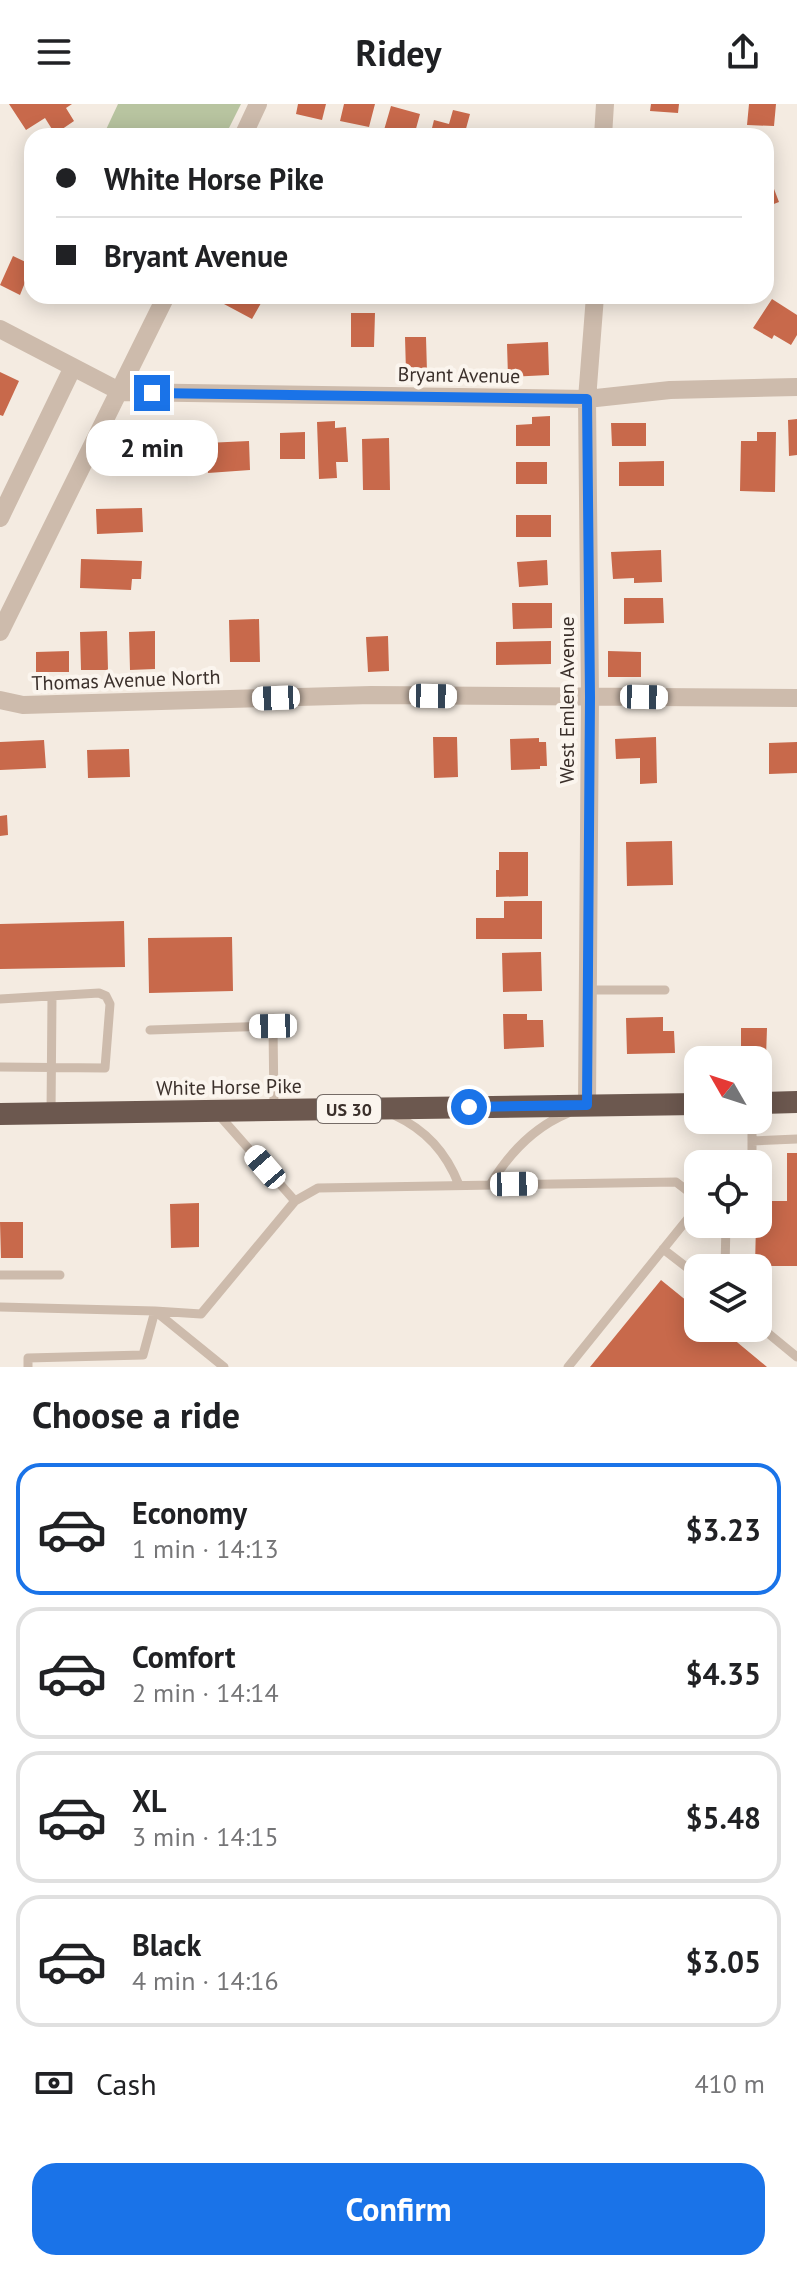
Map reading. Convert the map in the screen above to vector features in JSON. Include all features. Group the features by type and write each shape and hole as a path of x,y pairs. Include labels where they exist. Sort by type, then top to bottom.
{"highway":[{"path":"772,1103 797,1102"},
{"name":"White Horse Pike","path":"0,1114 684,1104"}],"street":[{"path":"247,128 258,104"},
{"path":"604,128 605,104"},
{"path":"0,632 162,304"},
{"name":"West Emlen Avenue","path":"587,1105 590,697 587,399 594,304"},
{"path":"0,329 121,392"},
{"path":"0,518 73,367"},
{"name":"Bryant Avenue","path":"121,392 587,399 670,390 797,387"},
{"name":"Thomas Avenue North","path":"0,700 23,705 371,695 797,698"}],"lane":[{"path":"588,990 665,990"},
{"path":"0,999 99,993 106,996 110,1004 105,1068 0,1067"},
{"path":"51,1114 52,997"},
{"path":"150,1030 273,1026 274,1110"},
{"path":"490,1185 505,1161 530,1137 553,1119 587,1105"},
{"path":"380,1108 413,1124 429,1137 444,1154 459,1185"},
{"path":"215,1111 295,1201"},
{"path":"752,1134 752,1150"},
{"path":"752,1141 797,1139"},
{"path":"0,1307 201,1314 295,1201 318,1188 676,1182 684,1188"},
{"path":"568,1367 684,1223"},
{"path":"663,1249 684,1265"},
{"path":"0,1275 60,1275"},
{"path":"28,1367 28,1358 143,1355 155,1311"},
{"path":"155,1311 224,1367"},
{"path":"772,1336 797,1357"}],"green space":[{"path":"118,104 241,104 229,128 107,128"}],"building":[{"path":"9,104 72,104 66,108 74,121 64,128 51,128 45,118 25,128"},
{"path":"298,104 326,104 322,120 296,114"},
{"path":"344,104 375,104 369,127 340,121"},
{"path":"651,104 679,104 678,113 650,111"},
{"path":"749,104 776,104 774,126 747,125"},
{"path":"391,106 420,114 416,128 385,128"},
{"path":"453,110 470,114 466,128 432,128 434,120 449,124"},
{"path":"13,256 24,261 24,285 20,295 0,285"},
{"path":"774,300 797,315 797,335 791,345 753,328"},
{"path":"224,304 260,304 252,319"},
{"path":"351,313 375,313 374,347 351,347"},
{"path":"405,337 426,337 427,372 406,372"},
{"path":"548,342 549,375 508,377 507,344"},
{"path":"0,372 19,381 3,416 0,415"},
{"path":"550,416 550,446 516,446 516,425 532,424 532,417"},
{"path":"797,419 797,455 789,456 788,420"},
{"path":"335,421 335,428 346,427 348,462 336,462 337,478 319,479 317,422"},
{"path":"611,423 646,423 646,446 612,446"},
{"path":"167,426 168,448 139,449 138,427"},
{"path":"305,432 305,459 280,459 280,433"},
{"path":"757,432 776,432 775,492 740,491 741,441 757,441"},
{"path":"389,438 390,490 363,490 362,439"},
{"path":"249,441 250,470 208,473 206,443"},
{"path":"664,461 664,486 619,486 619,462"},
{"path":"516,462 547,462 547,484 516,484"},
{"path":"142,508 143,532 97,534 96,509"},
{"path":"516,515 551,515 551,537 516,537"},
{"path":"661,550 662,582 634,583 634,578 613,579 611,552"},
{"path":"81,559 142,561 141,579 132,579 131,590 80,588"},
{"path":"547,560 548,585 519,587 517,562"},
{"path":"624,598 663,598 664,623 624,624"},
{"path":"512,603 552,603 552,628 513,629"},
{"path":"259,619 260,662 230,662 229,620"},
{"path":"107,631 108,670 81,670 80,632"},
{"path":"155,631 155,669 130,670 129,632"},
{"path":"388,636 389,671 368,672 366,637"},
{"path":"551,641 551,664 496,665 496,642"},
{"path":"69,651 69,672 36,672 36,652"},
{"path":"608,651 641,652 641,677 608,677"},
{"path":"433,737 457,737 458,777 434,778"},
{"path":"656,737 657,783 640,784 640,758 616,759 615,739"},
{"path":"539,738 539,742 546,742 547,766 511,770 510,739"},
{"path":"44,740 46,768 0,770 0,742"},
{"path":"797,742 797,773 769,774 769,743"},
{"path":"129,749 130,777 88,778 87,750"},
{"path":"7,815 8,835 0,836 0,816"},
{"path":"672,841 673,885 627,886 626,842"},
{"path":"499,852 528,852 528,896 496,897"},
{"path":"504,901 542,901 542,939 476,939 476,918 504,918"},
{"path":"124,921 125,967 0,969 0,924"},
{"path":"232,937 233,991 149,993 148,938"},
{"path":"541,952 542,991 503,992 502,953"},
{"path":"503,1014 527,1014 527,1020 543,1020 544,1047 504,1049"},
{"path":"663,1017 663,1031 674,1031 675,1053 627,1054 626,1018"},
{"path":"741,1028 767,1028 766,1046 741,1046"},
{"path":"787,1153 797,1153 797,1266 772,1266 772,1254 755,1254 756,1238 772,1238 772,1201 787,1201"},
{"path":"199,1203 199,1247 171,1248 170,1204"},
{"path":"0,1222 23,1222 23,1258 1,1258"},
{"path":"661,1280 684,1299 684,1342 737,1342 767,1367 590,1367"}],"route":[{"path":"152,393 587,399 590,697 587,1105 469,1107"}]}
